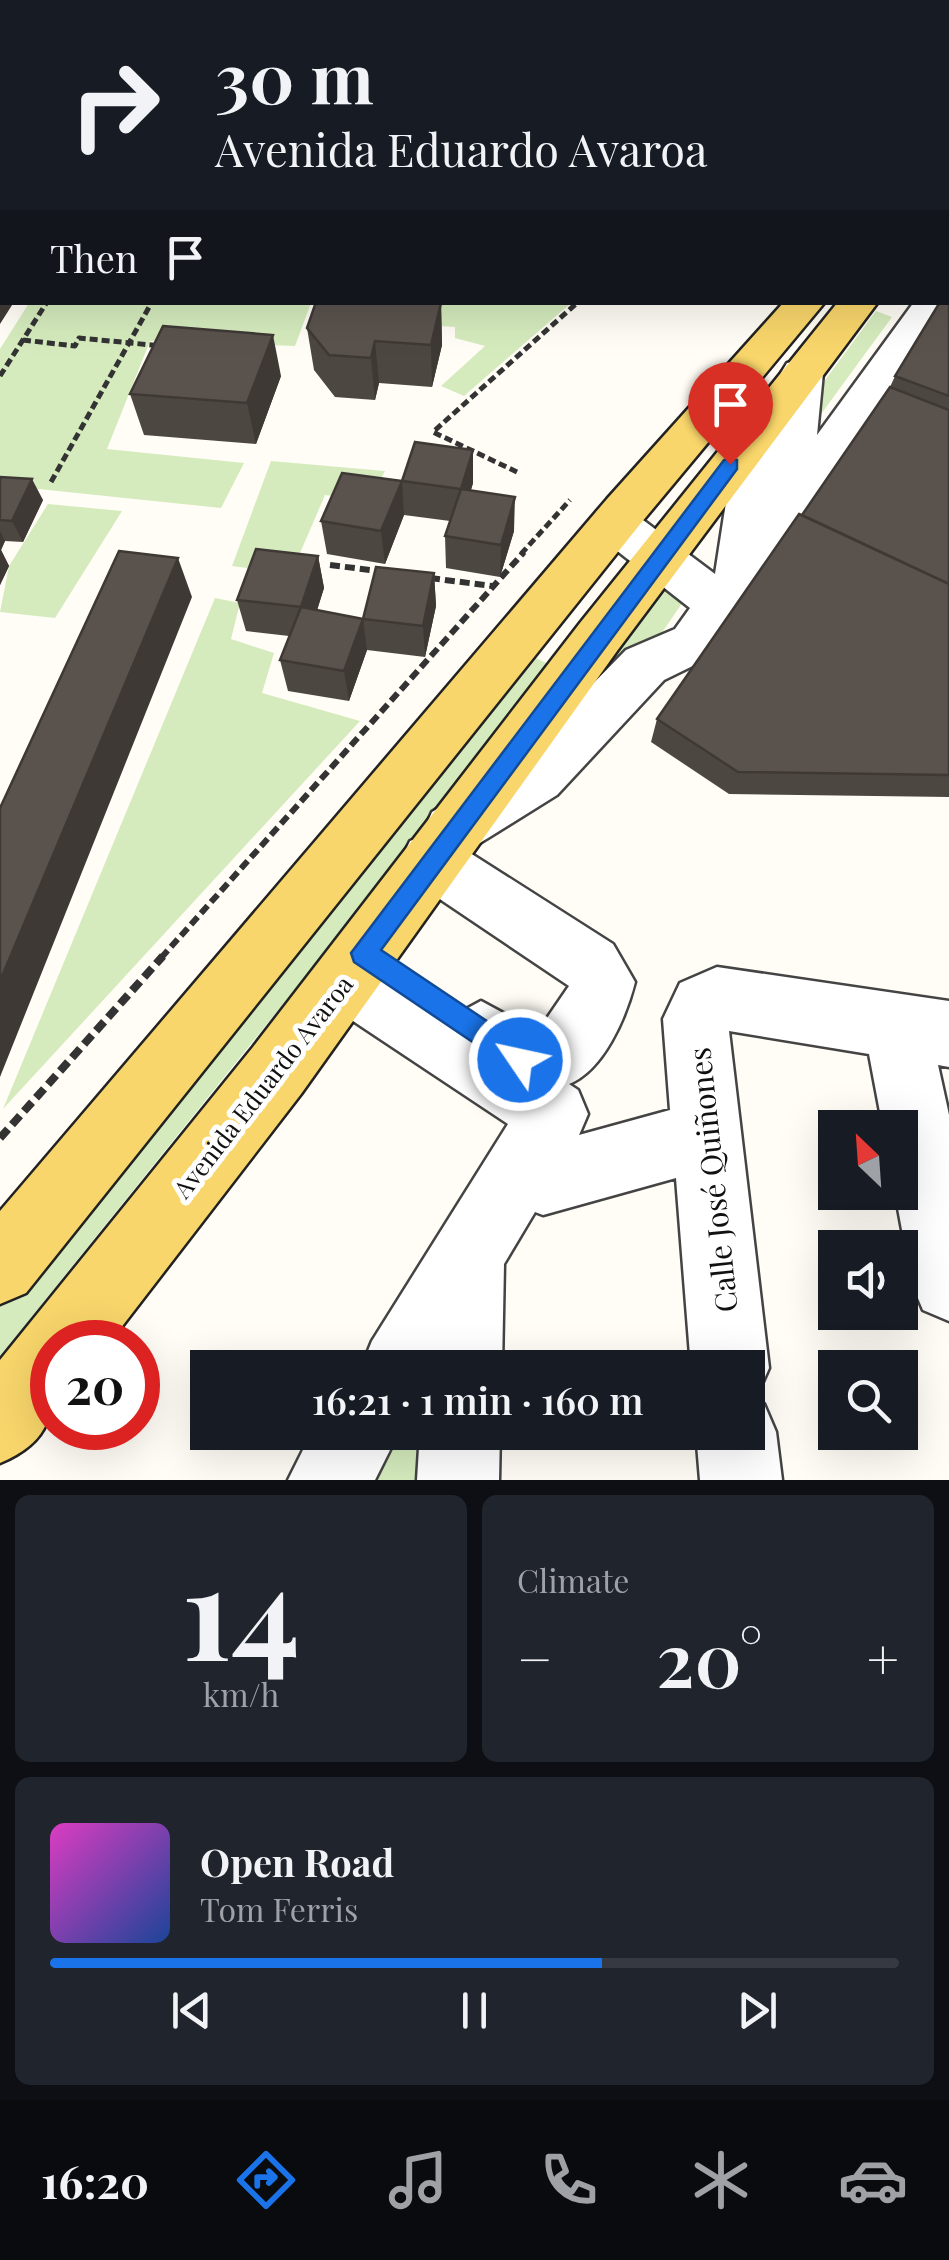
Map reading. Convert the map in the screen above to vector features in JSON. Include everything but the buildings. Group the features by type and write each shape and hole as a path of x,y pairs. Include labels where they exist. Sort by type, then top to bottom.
{"main road":[{"name":"Avenida Eduardo Avaroa","path":"0,1267 614,526 803,305"},
{"name":"Avenida Eduardo Avaroa","path":"80,1320 354,966 432,858 614,526 802,373 857,305"},
{"path":"350,844 432,858"},
{"path":"0,1423 30,1384"}],"street":[{"path":"354,966 520,1060 545,1063 567,1050 599,998 603,982 591,965 432,858 537,778 645,665 694,643 733,598 933,305"},
{"path":"733,598 750,496 794,440 802,373"},
{"path":"614,526 733,598"},
{"path":"354,966 554,1114 409,1350"},
{"name":"Calle José Quiñones","path":"728,1350 695,1019 703,1005 717,998 923,1031"},
{"path":"923,1031 949,1284"},
{"path":"543,1180 709,1134"},
{"path":"463,1350 467,1257"},
{"path":"329,1480 347,1450"},
{"path":"458,1480 459,1450"},
{"path":"738,1450 741,1480"}],"path":[{"path":"0,376 46,305"},
{"path":"51,482 150,305"},
{"path":"517,472 433,432 575,305"},
{"path":"23,340 75,346 79,338 162,346"},
{"path":"0,1138 494,586 614,526"},
{"path":"330,565 384,572"},
{"path":"421,577 494,586"}],"green space":[{"path":"28,305 310,305 295,346 150,341 107,449 244,463 221,508 0,485 0,349"},
{"path":"416,305 569,305 464,396 441,386 485,346 455,338 455,327 408,324"},
{"path":"876,311 892,317 805,436 814,395"},
{"path":"271,461 385,471 370,501 325,495 291,574 232,566"},
{"path":"48,504 122,511 55,618 0,612 9,566"},
{"path":"664,578 687,596 661,634 641,647 529,771"},
{"path":"215,598 240,603 231,639 274,653 262,693 360,721 3,1109"},
{"path":"536,658 554,667 0,1356 0,1298"},
{"path":"357,1450 443,1450 441,1480 339,1480"}],"route":[{"path":"520,1060 364,953 412,883 730,464"}]}
